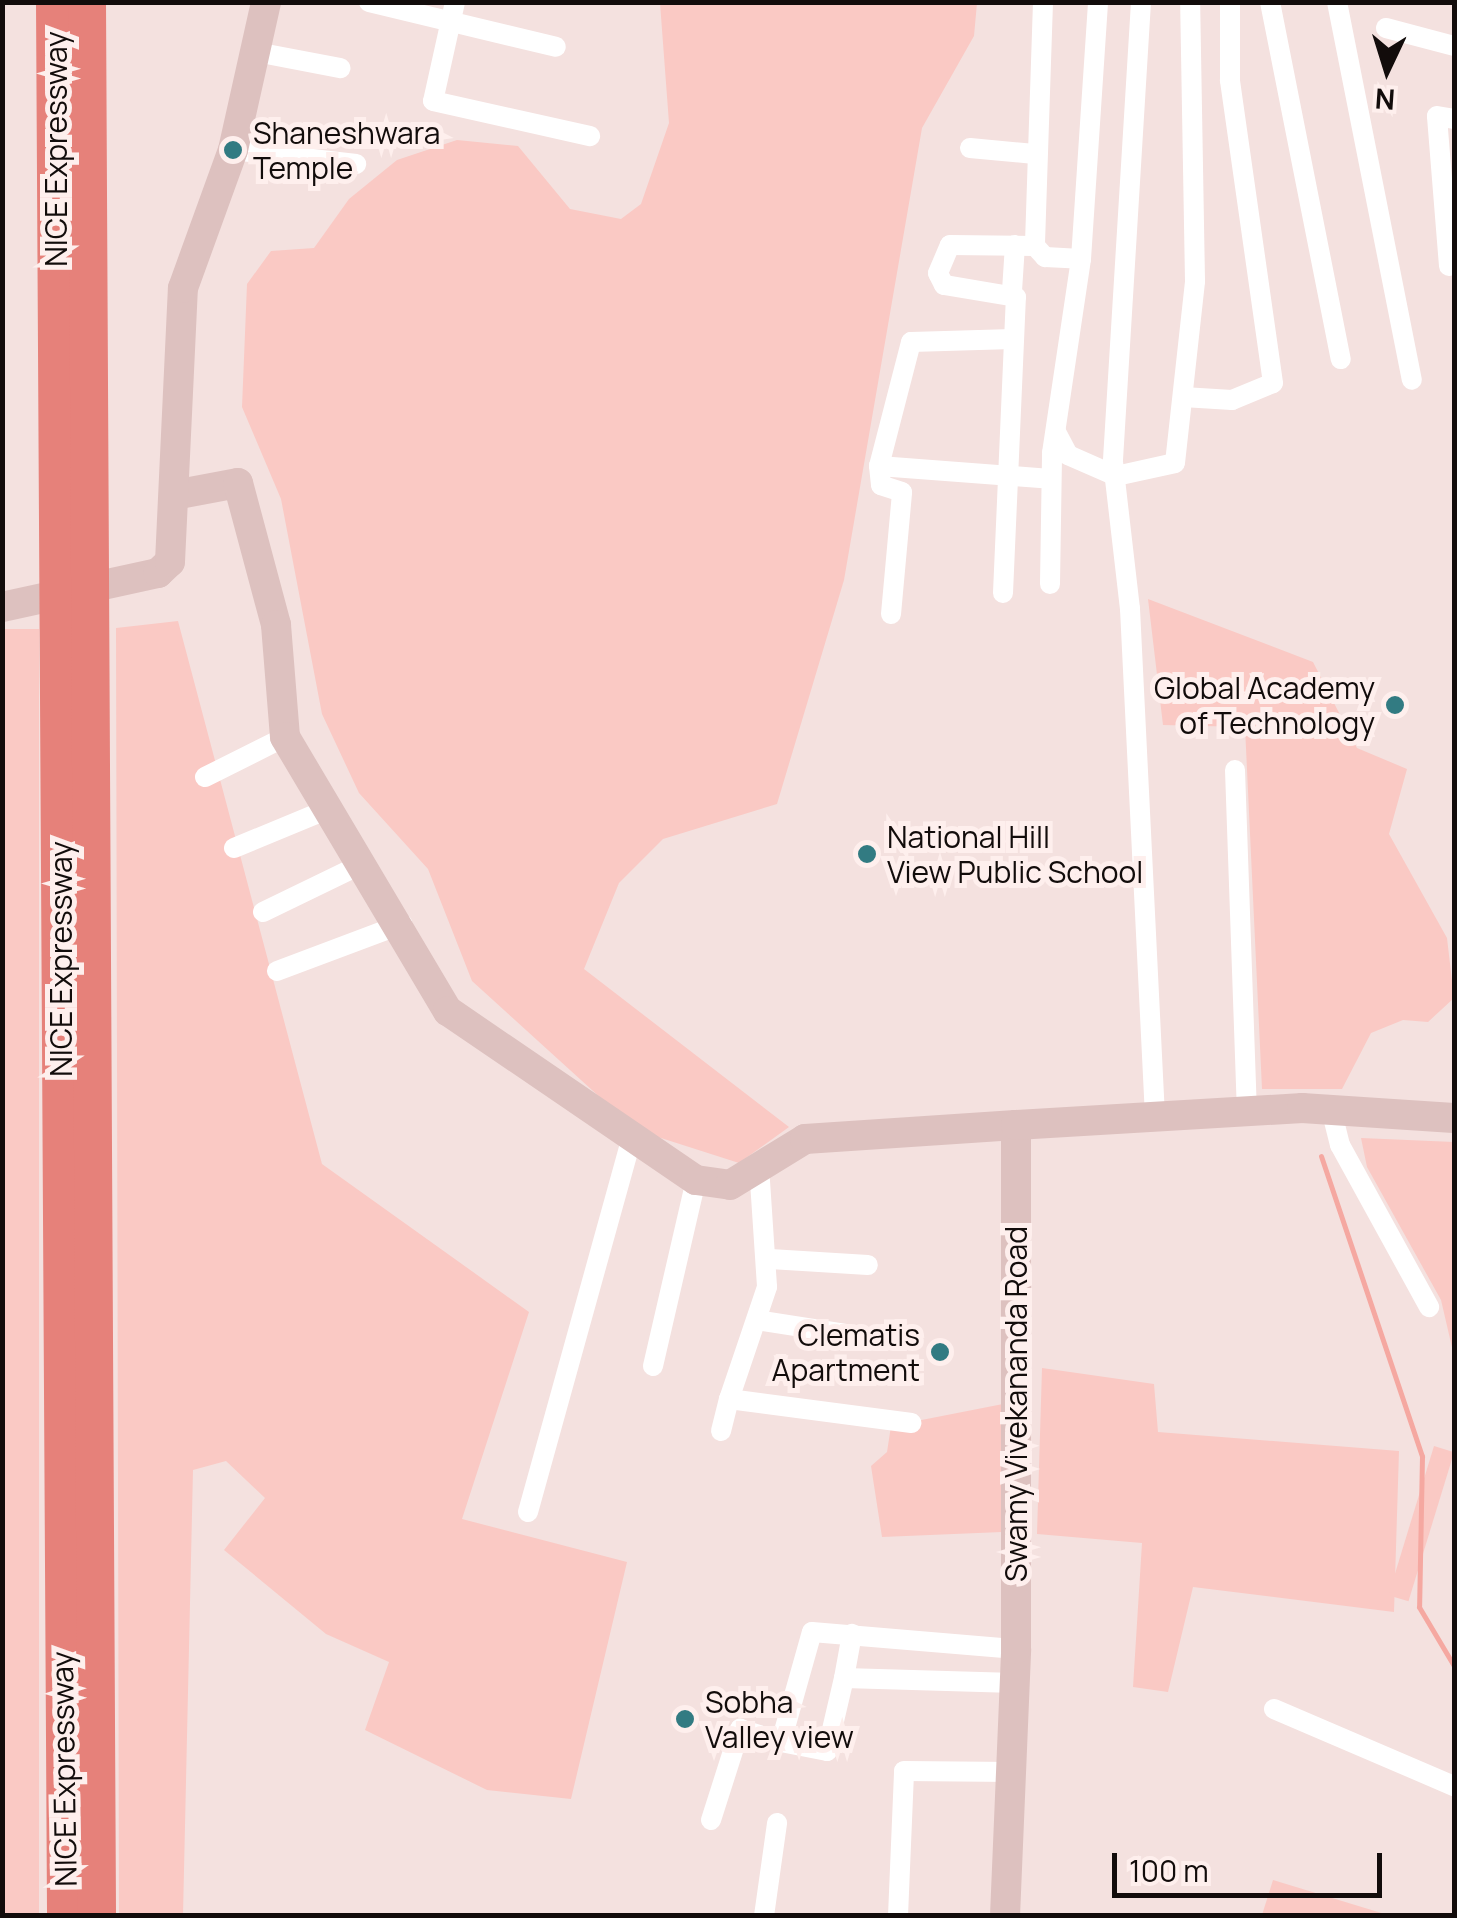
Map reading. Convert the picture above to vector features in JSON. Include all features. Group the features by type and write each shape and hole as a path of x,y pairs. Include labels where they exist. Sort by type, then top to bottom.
{"highway":[{"name":"NICE Expressway","path":"55,2 76,569"},
{"name":"NICE Expressway","path":"66,1916 76,569 87,2"},
{"name":"NICE Expressway","path":"76,652 97,1916"}],"street":[{"path":"2,607 158,574 173,547 184,288 233,150 266,2"},
{"path":"370,2 452,11 556,48"},
{"path":"1003,593 1003,477 1014,339 1012,291 1025,246 1036,154 1044,2"},
{"path":"1050,584 1050,480 1081,259 1098,2"},
{"path":"1141,2 1116,476 1155,1117"},
{"path":"1056,432 1068,455 1116,476 1175,463 1195,281 1190,2"},
{"path":"1183,397 1232,400 1274,383 1230,80 1230,2"},
{"path":"1270,2 1341,359"},
{"path":"1337,2 1412,380"},
{"path":"452,11 430,93 440,108 590,136"},
{"path":"1386,28 1454,46"},
{"path":"256,52 340,68"},
{"path":"1449,266 1437,116 1454,119"},
{"path":"970,148 1036,154"},
{"path":"233,150 356,164"},
{"path":"1012,291 944,285 938,273 950,245 1025,246 1045,258 1081,259"},
{"path":"891,614 902,492 881,485 879,466 911,342 1014,339"},
{"path":"879,466 1050,480"},
{"path":"174,495 238,483 248,504 276,625 284,738 402,924 448,1010 631,1141 696,1180 730,1185 805,1140 1247,1109 1331,1109 1454,1118"},
{"path":"205,777 284,738"},
{"path":"1235,770 1247,1109"},
{"path":"234,848 328,809"},
{"path":"263,912 362,864"},
{"path":"277,971 402,924"},
{"path":"1331,1109 1340,1145 1429,1307"},
{"name":"Swamy Vivekananda Road","path":"1005,1916 1016,1649 1016,1125"},
{"path":"528,1512 631,1141"},
{"path":"721,1432 757,1320 770,1259 759,1166"},
{"path":"653,1366 696,1180"},
{"path":"770,1259 868,1265"},
{"path":"757,1320 885,1340"},
{"path":"729,1399 910,1424"},
{"path":"781,1742 807,1639 852,1634 1016,1649"},
{"path":"711,1820 740,1729 827,1751 852,1634"},
{"path":"954,1644 954,1680"},
{"path":"844,1678 1015,1682"},
{"path":"1274,1709 1454,1786"},
{"path":"898,1916 904,1771 1012,1772"},
{"path":"764,1916 776,1823"}],"shaded area":[{"path":"660,3 977,3 974,36 922,128 844,580 777,804 663,839 619,883 584,969 789,1127 739,1163 636,1130 472,981 428,869 359,793 322,714 281,499 242,407 247,284 271,251 314,248 349,199 397,160 457,140 518,146 570,209 621,219 641,204 669,123"},
{"path":"1148,599 1313,662 1357,748 1407,769 1389,834 1447,938 1454,998 1428,1022 1403,1020 1371,1033 1342,1089 1262,1089 1245,727 1163,725"},
{"path":"178,621 322,1164 529,1312 462,1519 627,1562 571,1799 487,1790 365,1730 389,1662 326,1634 224,1550 265,1498 226,1461 193,1470 183,1915 119,1915 116,628"},
{"path":"2,629 39,629 39,1915 2,1915"},
{"path":"1361,1138 1454,1142 1454,1356 1441,1300 1367,1167"},
{"path":"1042,1368 1154,1384 1158,1432 1399,1451 1394,1612 1193,1587 1168,1692 1133,1687 1142,1543 1037,1534"},
{"path":"1003,1404 1002,1532 882,1537 871,1466 887,1452 891,1426"},
{"path":"1434,1446 1454,1452 1408,1601 1388,1595"},
{"path":"1273,1880 1388,1915 1262,1915"}],"waterway":[{"path":"1321,1156 1422,1456 1419,1607 1454,1666"}],"place":[{"name":"Shaneshwara Temple","path":"233,150"},
{"name":"Global Academy of Technology","path":"1395,705"},
{"name":"National Hill View Public School","path":"867,854"},
{"name":"Clematis Apartment","path":"940,1352"},
{"name":"Sobha Valley view","path":"685,1719"}]}
